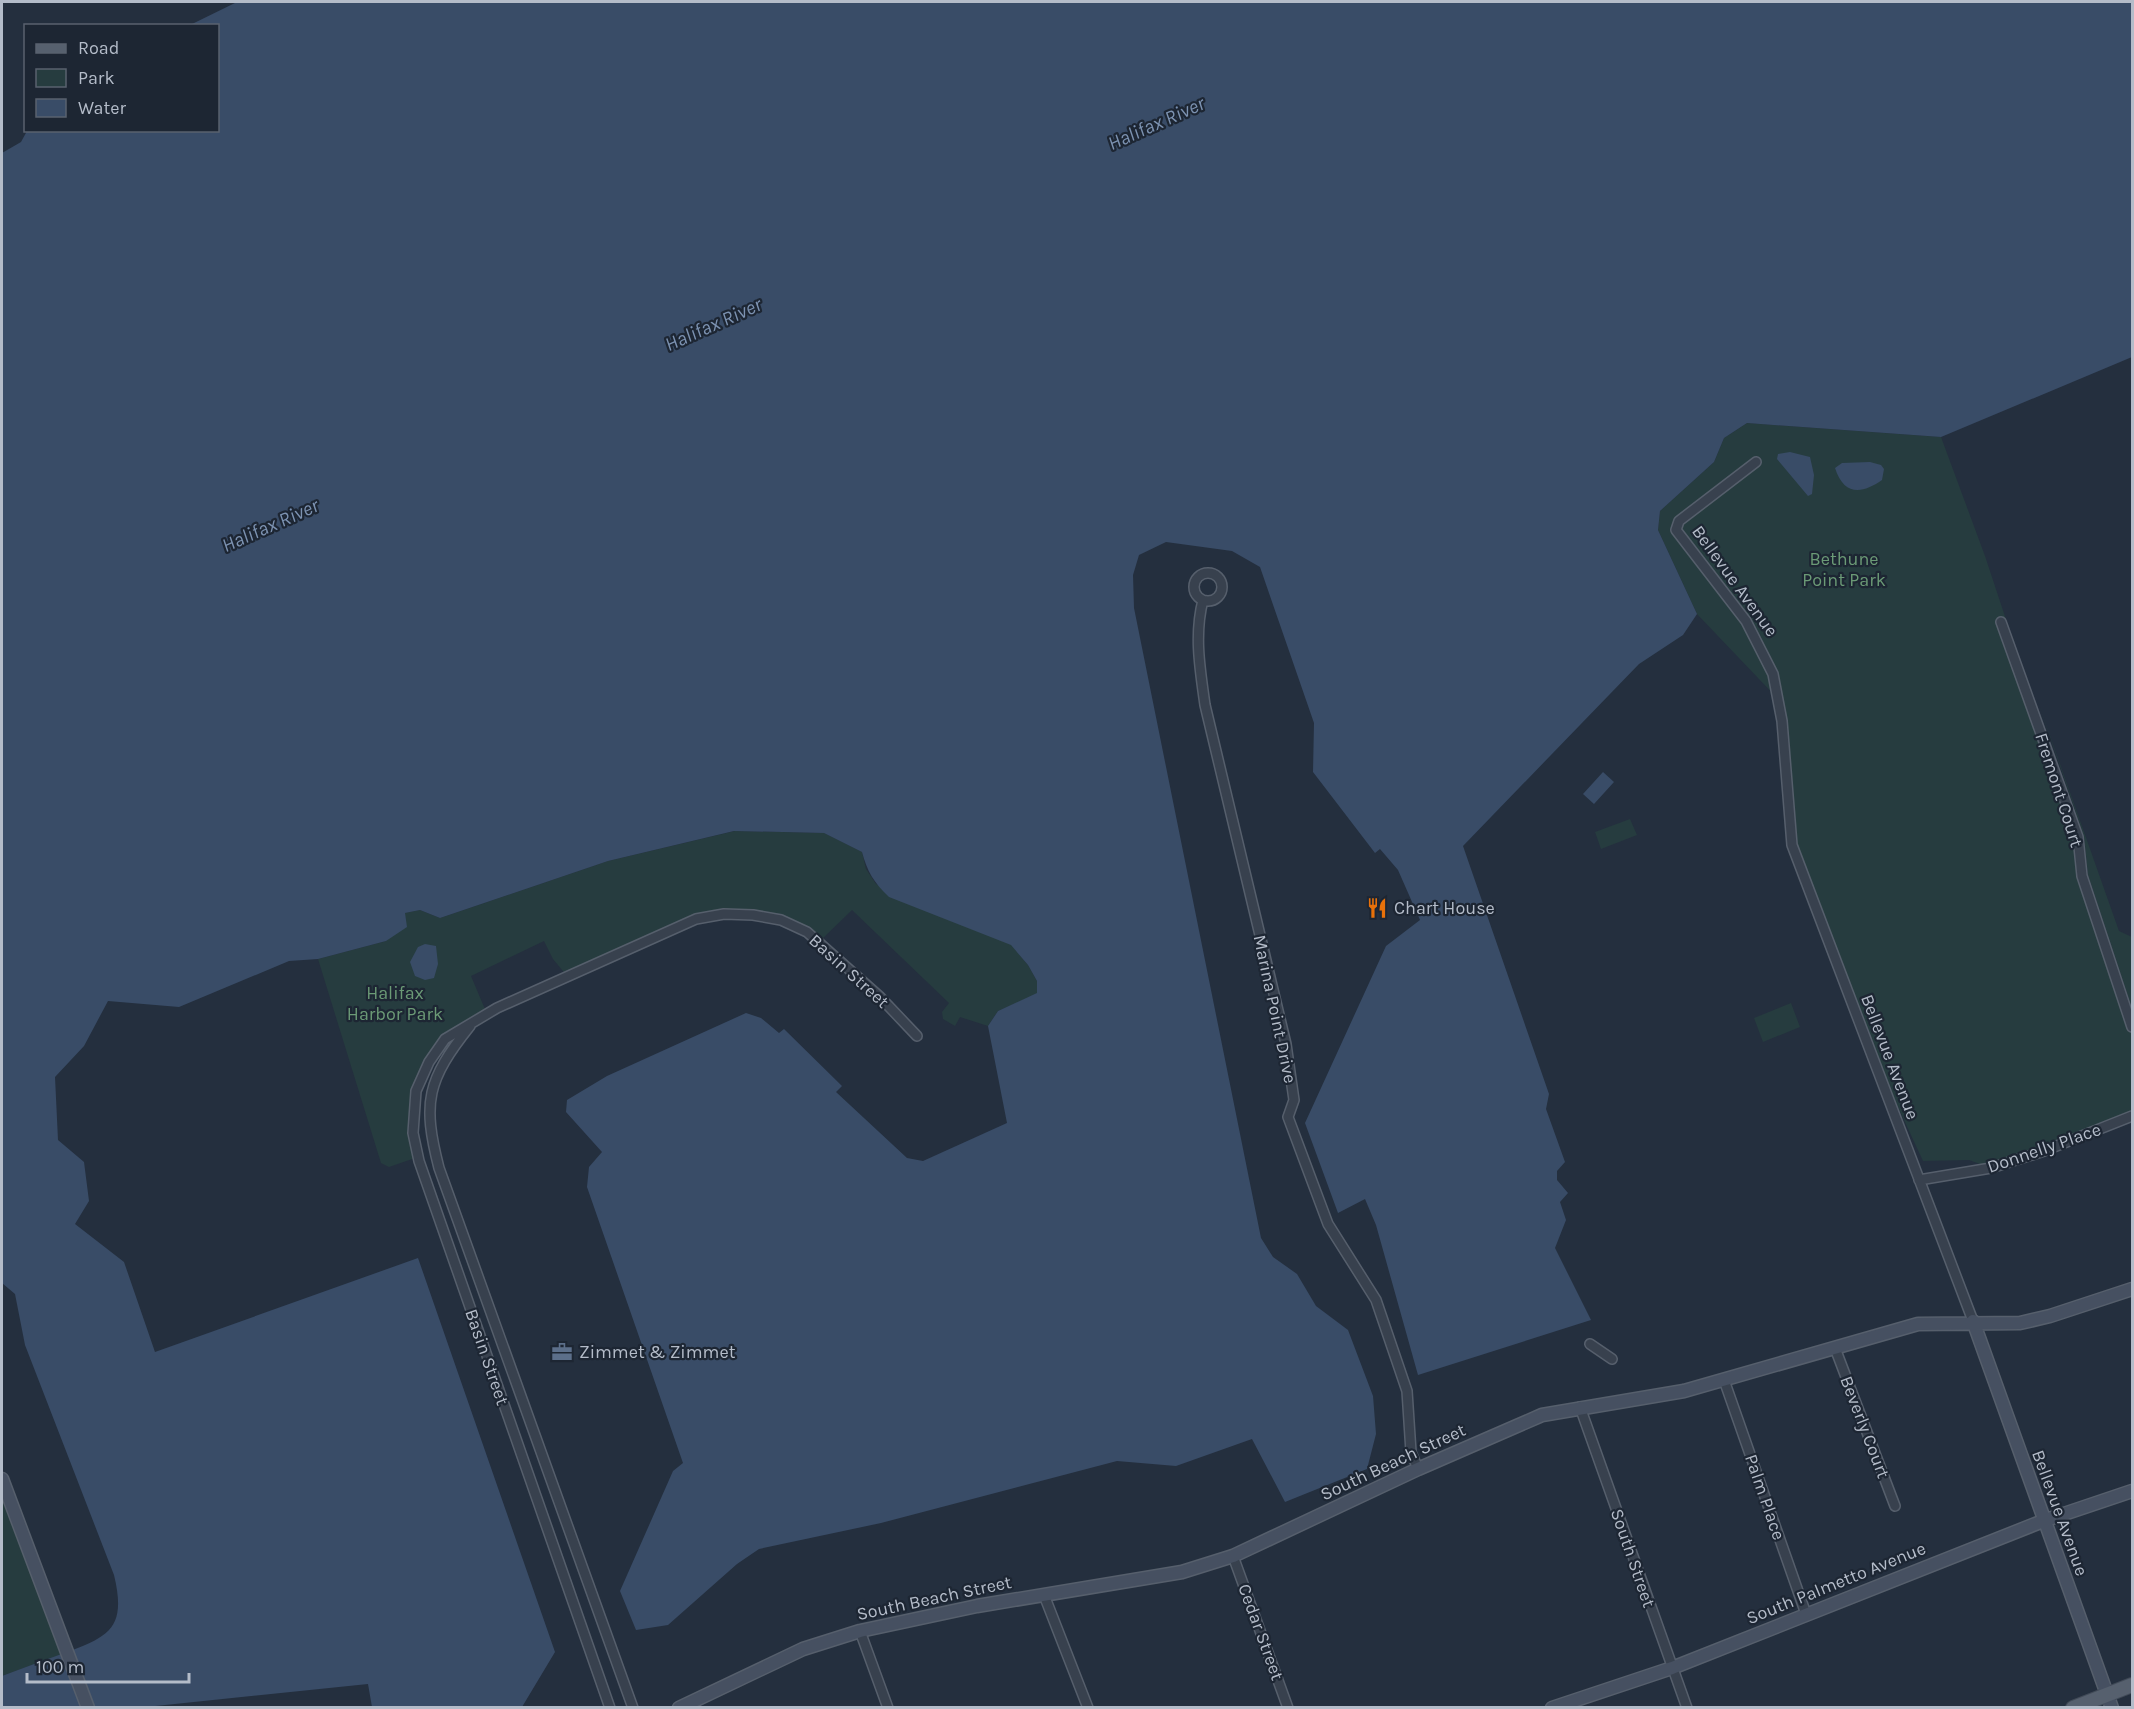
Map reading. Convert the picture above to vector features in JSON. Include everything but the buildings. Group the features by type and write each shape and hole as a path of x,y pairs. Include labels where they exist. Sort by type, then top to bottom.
{"main road":[{"path":"2073,1707 2110,1701 2133,1685"}],"street":[{"name":"Bellevue Avenue","path":"1756,462 1678,521 1676,530 1746,621 1773,674 1782,721 1792,845 1973,1321 2043,1521 2110,1701"},
{"name":"Marina Point Drive","path":"1203,600 1197,622 1198,655 1205,705 1286,1044 1294,1100 1288,1117 1328,1224 1376,1300 1407,1391 1411,1452 1418,1468"},
{"name":"Fremont Court","path":"2001,622 2078,837 2082,876 2133,1027"},
{"name":"Basin Street","path":"610,1707 419,1161 413,1133 416,1091 429,1062 445,1039 497,1008 663,932 696,919 733,914 781,920 807,932 879,996 917,1036"},
{"name":"Basin Street","path":"473,1022 439,1070 431,1094 429,1115 436,1156 633,1707"},
{"name":"Donnelly Place","path":"1919,1180 1991,1168 2044,1151 2133,1116"},
{"path":"419,1161 436,1156"},
{"path":"452,1257 469,1250"},
{"name":"South Beach Street","path":"679,1707 803,1649 860,1631 1044,1594 1182,1572 1233,1556 1418,1468 1542,1415 1684,1390 1918,1324 1973,1321 2019,1323 2050,1316 2133,1289"},
{"path":"1590,1344 1612,1359"},
{"path":"486,1354 503,1348"},
{"name":"Beverly Court","path":"1835,1348 1895,1506"},
{"name":"Palm Place","path":"1724,1380 1806,1614"},
{"name":"South Street","path":"1580,1407 1687,1707"},
{"path":"508,1417 526,1410"},
{"path":"2,1479 88,1707"},
{"name":"South Palmetto Avenue","path":"1552,1707 1672,1668 2043,1521 2133,1491"},
{"path":"556,1553 574,1545"},
{"name":"Cedar Street","path":"1233,1556 1288,1707"},
{"path":"1044,1594 1088,1707"},
{"path":"860,1631 888,1707"}],"green space":[{"name":"Bethune Point Park","path":"1747,423 1941,437 1985,556 2078,837 2082,876 2132,1025 2132,1116 1991,1168 1969,1160 1923,1161 1851,1005 1792,845 1779,700 1697,614 1658,530 1660,511 1714,462 1724,438"},
{"path":"2037,699 2119,931 2132,937 2132,1008 2088,875 2084,836"},
{"path":"1630,819 1637,835 1601,849 1595,832"},
{"name":"Halifax Harbor Park","path":"735,831 824,833 862,852 866,869 876,884 1011,944 1028,965 1037,981 1038,994 998,1011 988,1026 960,1017 955,1026 943,1019 942,1012 949,1003 852,910 819,942 807,932 753,915 696,919 567,976 553,959 544,941 471,976 487,1014 445,1039 416,1091 418,1157 389,1167 381,1163 318,959 386,941 405,913 420,910 440,918 608,861"},
{"path":"1791,1003 1800,1027 1763,1042 1754,1018"},
{"path":"2,1479 68,1652 2,1676"}],"water":[{"name":"Halifax River","path":"237,2 2132,2 2132,357 1941,437 1747,423 1724,438 1714,462 1660,511 1658,530 1697,614 1683,635 1639,664 1463,846 1549,1094 1546,1109 1565,1162 1557,1171 1557,1180 1568,1193 1560,1202 1566,1220 1555,1248 1591,1320 1418,1375 1376,1225 1365,1199 1338,1213 1305,1123 1386,946 1420,920 1398,870 1380,849 1375,853 1313,772 1314,723 1260,567 1232,551 1166,542 1139,555 1133,575 1134,608 1261,1238 1273,1257 1297,1274 1316,1306 1348,1330 1373,1396 1376,1434 1367,1469 1285,1502 1252,1439 1176,1466 1117,1461 881,1523 759,1549 737,1564 668,1625 636,1630 620,1591 673,1471 683,1463 587,1187 589,1167 602,1152 566,1112 567,1100 607,1076 746,1013 761,1018 779,1033 784,1029 842,1086 836,1092 907,1158 923,1161 1007,1123 988,1026 998,1011 1037,993 1037,981 1028,965 1011,945 889,897 872,876 862,852 824,833 734,831 608,861 440,918 420,910 405,913 407,927 386,941 318,959 289,961 179,1007 108,1001 84,1046 55,1077 58,1140 84,1162 89,1201 75,1224 124,1262 155,1352 418,1258 555,1652 522,1707 372,1707 368,1684 146,1707 2,1707 2,1676 82,1646 105,1634 112,1626 118,1606 114,1575 25,1345 15,1294 2,1283 2,153 21,142 26,132 219,132 219,24 192,24"},
{"path":"1790,452 1810,457 1814,475 1812,494 1808,496 1777,459 1778,454"},
{"path":"1870,462 1881,465 1884,469 1882,480 1861,490 1854,490 1843,484 1835,468 1842,463"},
{"path":"1603,772 1614,782 1594,804 1583,794"},
{"path":"425,944 436,946 438,964 434,978 425,980 415,976 410,962 418,947"}],"place":[{"name":"Chart House","path":"1377,908"},
{"name":"Zimmet & Zimmet","path":"562,1352"}]}
